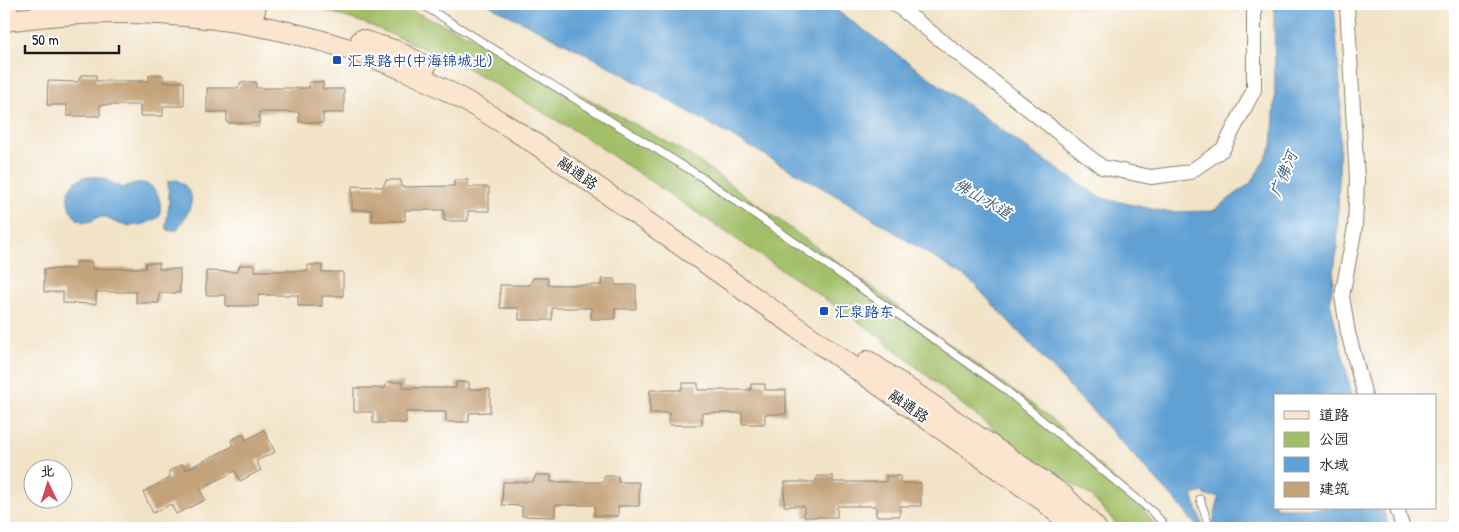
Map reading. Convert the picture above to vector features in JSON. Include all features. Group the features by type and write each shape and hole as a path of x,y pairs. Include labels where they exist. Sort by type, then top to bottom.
{"main road":[{"name":"融通路","path":"209,4 263,13 394,50 444,75 519,118 1063,496 1096,528"},
{"name":"融通路","path":"4,21 59,15 136,12 228,21 264,27 340,46 415,75 474,105 552,155 1045,502 1074,528"}],"street":[{"path":"902,6 1102,167 1151,177 1190,172 1223,148 1254,90 1254,4"},
{"path":"1347,4 1357,180 1355,227 1342,296 1348,334 1365,394"},
{"path":"1398,510 1403,528"}],"lane":[{"path":"421,4 704,178 1002,387 1154,513 1168,528"},
{"path":"1200,499 1210,528"}],"green space":[{"path":"305,4 396,4 489,44 687,153 1052,419 1142,507 1157,528 1120,528 1091,496 1012,445 871,330 582,135 462,65 367,24"}],"water":[{"path":"487,4 828,4 1032,152 1101,198 1166,212 1213,211 1252,182 1272,146 1275,98 1274,4 1334,4 1341,102 1337,249 1330,301 1352,394 1274,394 1274,510 1384,510 1389,528 1217,528 1213,523 1219,496 1206,496 1204,492 1192,495 1203,526 1198,528 1177,502 971,281 847,202 598,60"},
{"path":"84,177 101,177 122,188 136,183 147,184 152,187 160,200 159,217 133,226 119,224 107,217 98,217 83,222 72,213 68,198 69,190 73,184"},
{"path":"177,180 190,192 191,204 177,230 169,231 166,227 169,202 168,181"}],"building":[{"path":"81,75 96,75 96,81 149,81 149,75 163,75 163,82 184,82 184,106 163,106 163,116 140,116 140,105 100,105 100,116 67,116 67,105 47,105 48,81 78,82"},
{"path":"241,82 256,82 256,88 309,88 309,82 323,82 323,89 344,89 344,113 323,113 323,123 299,122 299,112 259,112 259,123 227,123 227,112 207,112 207,88 238,88"},
{"path":"386,180 401,180 401,187 454,186 454,180 468,180 468,187 489,187 489,211 468,211 468,221 444,221 444,210 405,210 405,221 372,221 372,210 352,210 352,186 383,187"},
{"path":"77,262 92,262 92,269 146,268 145,263 159,263 159,269 180,269 180,293 159,293 159,303 136,303 136,292 96,292 96,304 63,303 63,292 44,292 44,269 75,269"},
{"path":"240,265 255,265 255,271 308,271 308,265 322,265 322,272 343,272 343,296 322,296 322,306 298,306 298,295 258,295 258,306 226,306 226,295 206,295 206,271 237,272"},
{"path":"533,278 548,278 548,285 602,285 601,279 615,279 615,285 636,285 636,309 615,309 615,319 591,319 592,308 552,308 552,320 519,320 519,308 500,308 500,285 530,285"},
{"path":"387,382 403,382 403,388 456,388 456,382 469,382 469,389 490,389 490,412 469,413 469,422 446,422 446,412 406,412 406,423 373,423 373,412 354,412 354,388 385,388"},
{"path":"683,383 698,383 698,390 751,390 751,384 765,384 765,390 786,390 786,414 765,414 765,424 742,424 742,413 702,413 702,425 669,425 669,413 650,413 650,390 681,390"},
{"path":"264,430 275,452 256,461 261,470 240,481 235,471 200,489 205,500 176,514 171,504 153,513 143,492 170,478 169,471 183,464 186,470 233,446 231,440 243,434 246,440"},
{"path":"536,475 551,475 551,482 604,482 604,476 618,476 618,482 639,482 639,506 618,506 618,516 594,516 595,505 555,505 555,517 522,516 522,506 502,505 503,482 533,482"},
{"path":"818,476 833,476 833,482 886,482 886,476 900,476 900,483 921,483 921,506 900,506 900,516 876,516 876,506 837,506 837,517 804,517 804,506 784,506 785,482 815,482"}],"place":[{"name":"汇泉路中(中海锦城北)","path":"337,60"},
{"name":"汇泉路东","path":"824,311"}],"water label":[{"name":"广佛河","path":"1283,174"},
{"name":"佛山水道","path":"983,198"}]}
